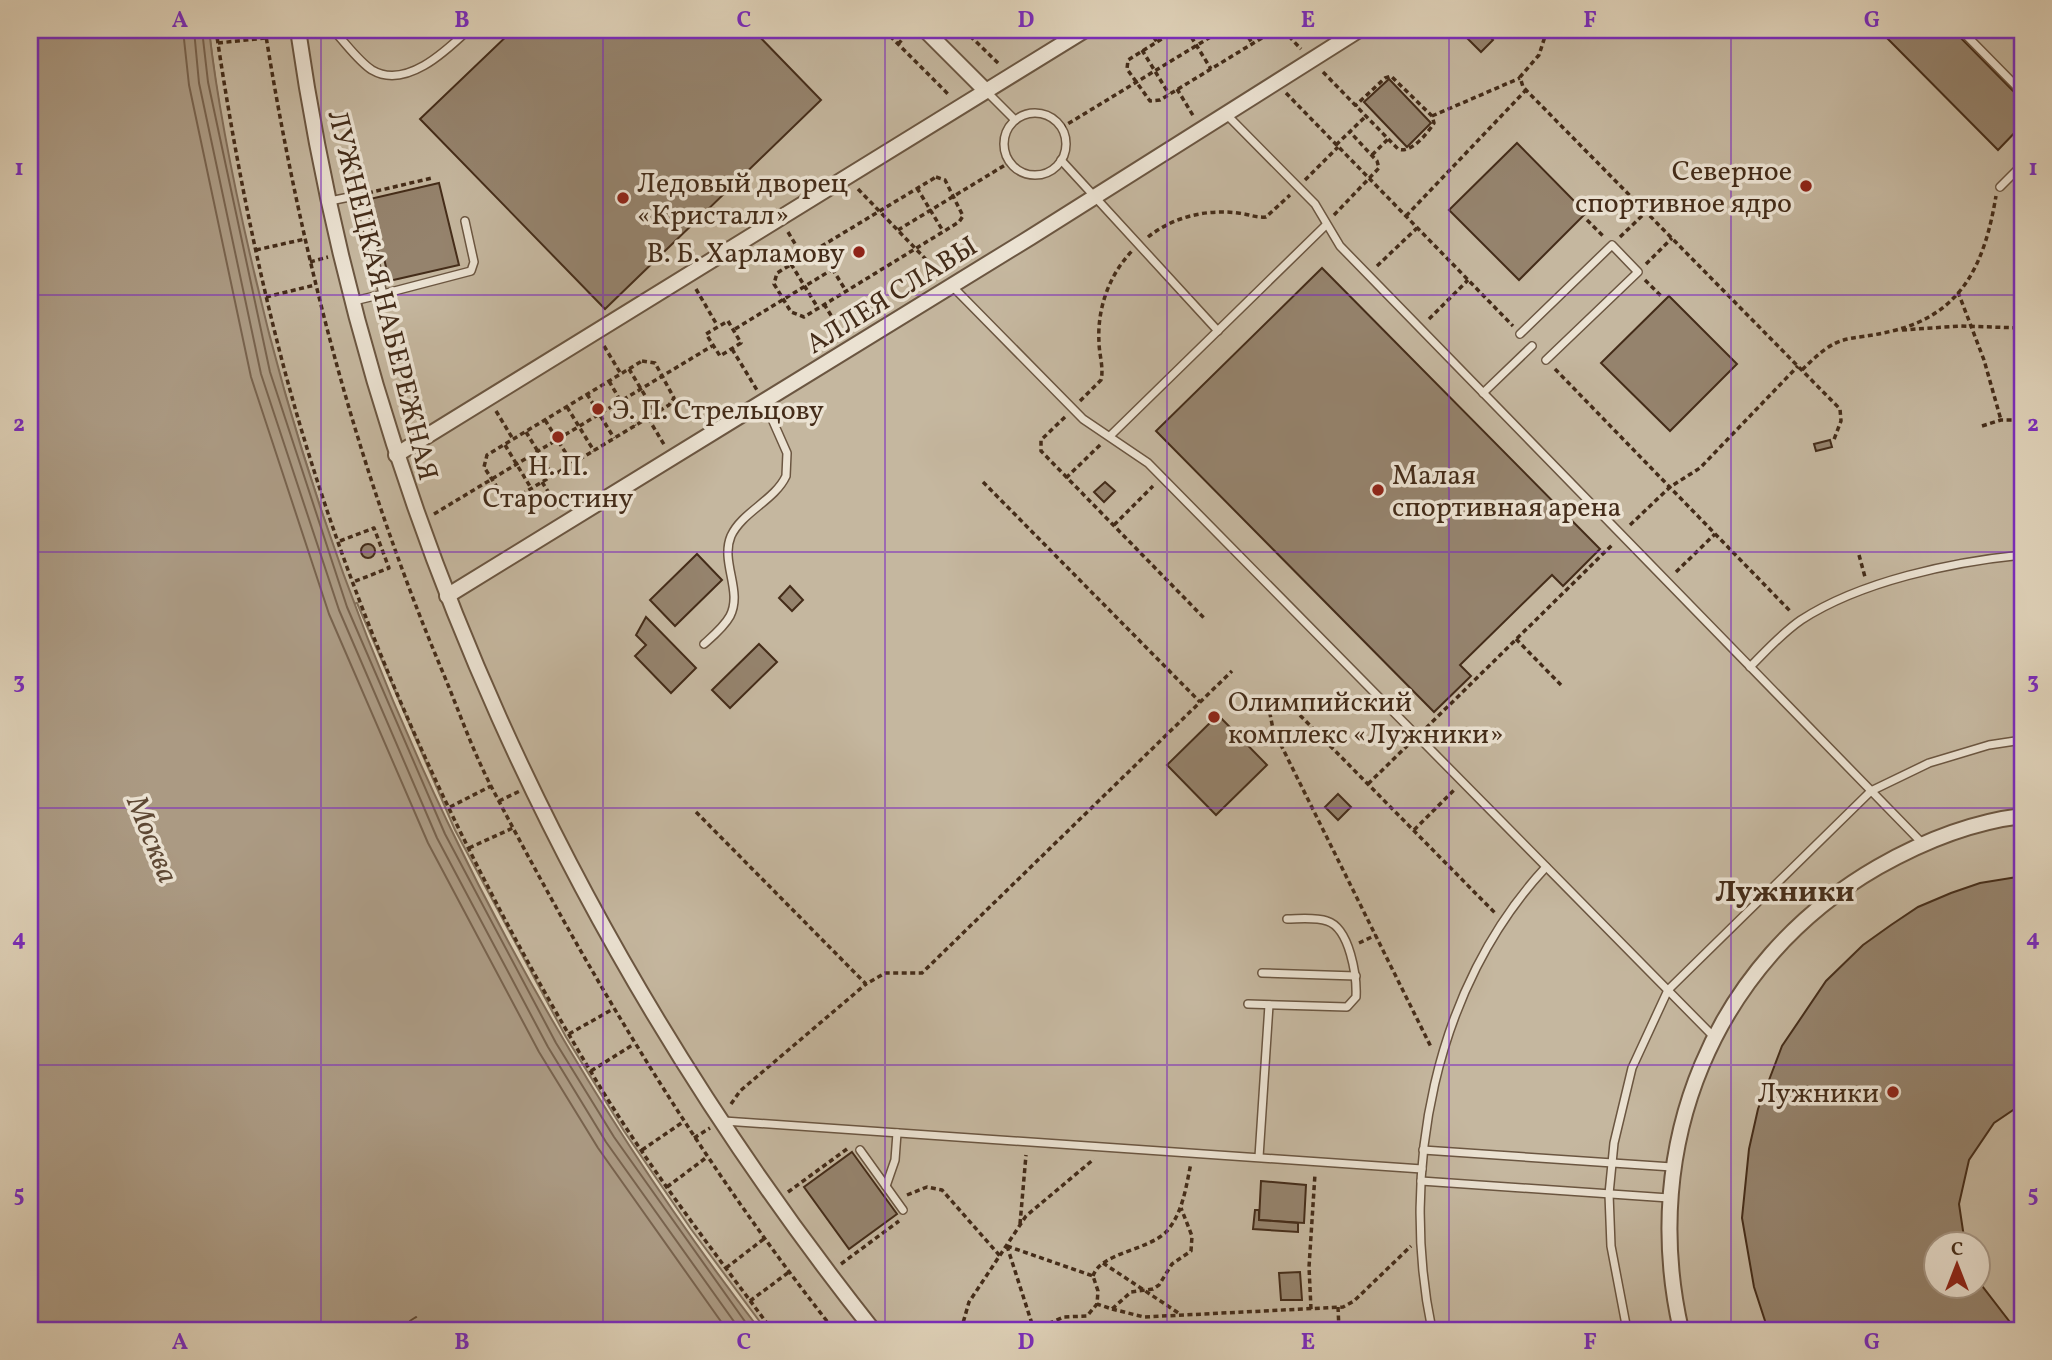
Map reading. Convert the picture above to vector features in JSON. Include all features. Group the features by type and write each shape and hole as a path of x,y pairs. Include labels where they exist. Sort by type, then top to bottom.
{"street":[{"name":"ЛУЖНЕЦКАЯ НАБЕРЕЖНАЯ","path":"298,30 330,201 396,455 447,596 529,786 608,939 720,1121 775,1201 873,1330"},
{"path":"925,30 986,91"},
{"path":"396,455 1085,30"},
{"name":"АЛЛЕЯ СЛАВЫ","path":"447,596 952,286 1200,127 1359,30"},
{"path":"1680,1329 1671,1276 1672,1167 1689,1098 1714,1037 1757,970 1798,925 1858,878 1923,844 1964,829 2022,816"}],"lane":[{"path":"333,30 373,70 397,73 426,66 468,30"},
{"path":"1961,30 2022,92"},
{"path":"986,91 1015,120"},
{"path":"1031,113 1048,116 1061,128 1066,144 1061,160 1040,174 1023,173 1010,162 1004,140 1015,120 1031,113"},
{"path":"1224,113 1315,204 1336,242 1923,844"},
{"path":"1061,160 1137,246 1218,331"},
{"path":"2000,187 2022,165"},
{"path":"330,201 359,195 383,294"},
{"path":"354,300 471,271 474,262 464,221"},
{"path":"1110,436 1326,224"},
{"path":"1520,334 1612,245 1638,272 1546,360"},
{"path":"952,286 1073,408 1141,457 1714,1037"},
{"path":"1483,393 1532,346"},
{"path":"704,644 726,623 732,611 734,596 728,553 731,536 786,476 787,453 764,401"},
{"path":"1750,667 1800,621 1868,590 1939,569 2022,555"},
{"path":"1627,1330 1613,1268 1609,1194 1612,1163 1618,1121 1632,1068 1646,1031 1668,990 1871,791 1890,779 1940,759 2022,740"},
{"path":"1432,1330 1420,1237 1421,1181 1423,1150 1440,1065 1460,1007 1502,920 1546,867"},
{"path":"1248,1004 1347,1007 1356,997 1356,976 1348,949 1331,923 1287,919"},
{"path":"1262,972 1356,976"},
{"path":"1259,1157 1269,1005"},
{"path":"720,1121 1422,1169"},
{"path":"886,1186 895,1160 897,1133"},
{"path":"860,1150 904,1210"},
{"path":"1423,1150 1672,1167"},
{"path":"1421,1181 1670,1198"}],"path":[{"path":"216,30 266,297 310,456 353,582 450,807 511,932 591,1071 642,1150 772,1330"},
{"path":"884,30 960,107"},
{"path":"898,44 912,30"},
{"path":"964,30 1010,76"},
{"path":"1149,30 1157,42"},
{"path":"1176,30 1142,50 1127,63 1136,82 1150,101 1157,102 1275,30"},
{"path":"1187,30 1211,69"},
{"path":"1061,128 1223,30"},
{"path":"1244,30 1252,44"},
{"path":"1283,30 1355,106 1398,149 1407,150 1433,126 1432,116 1391,76 1385,78 1355,106"},
{"path":"1432,116 1520,78 1539,55 1547,30"},
{"path":"218,43 266,38"},
{"path":"1142,50 1169,94"},
{"path":"1520,78 1526,90 1840,408 1841,421 1833,442"},
{"path":"1177,89 1200,127"},
{"path":"1406,216 1526,90"},
{"path":"1204,618 1043,454 1041,440 1101,380 1098,334 1102,304 1117,270 1137,246 1166,225 1193,215 1227,212 1266,216 1298,187 1366,116"},
{"path":"1326,224 1376,174 1378,162 1350,132"},
{"path":"1372,155 1388,139"},
{"path":"898,230 1010,162"},
{"path":"847,177 952,286"},
{"path":"939,177 945,180 963,216 944,232 818,308 803,317 797,316 784,299 774,278 803,257 917,188 939,177"},
{"path":"359,195 432,178"},
{"path":"1896,330 1935,312 1958,292 1976,268 1986,244 2000,187"},
{"path":"917,188 944,232"},
{"path":"1587,220 1612,245 1646,212"},
{"path":"780,218 803,257"},
{"path":"1368,275 1417,228"},
{"path":"256,250 305,239"},
{"path":"1664,298 1638,272 1672,239"},
{"path":"820,247 846,291"},
{"path":"792,264 818,308"},
{"path":"735,329 833,269"},
{"path":"687,276 718,325"},
{"path":"1420,328 1468,281"},
{"path":"266,297 315,285"},
{"path":"1958,292 1972,326 2001,420"},
{"path":"824,304 850,348"},
{"path":"727,320 741,341 720,356 706,334 718,325 727,320"},
{"path":"1802,370 1823,349 1838,340 1896,330 1972,326 2022,328"},
{"path":"595,332 621,374"},
{"path":"427,519 712,346"},
{"path":"732,349 764,401"},
{"path":"649,360 655,363 674,398 656,413 553,476 514,499 507,499 484,467 485,458 621,374 649,360"},
{"path":"1368,784 1670,487 1700,468 1798,366"},
{"path":"629,369 656,413"},
{"path":"609,382 635,426"},
{"path":"587,394 614,438"},
{"path":"489,398 513,439"},
{"path":"567,407 594,451"},
{"path":"648,418 672,458"},
{"path":"545,420 572,464"},
{"path":"1982,426 2001,420 2022,420"},
{"path":"526,432 553,476"},
{"path":"1066,478 1110,436"},
{"path":"505,445 531,489"},
{"path":"1113,526 1162,478"},
{"path":"542,482 567,522"},
{"path":"983,482 1200,702"},
{"path":"339,541 373,528 389,568 353,582"},
{"path":"1667,581 1715,534"},
{"path":"1859,555 1868,590"},
{"path":"1516,639 1562,685"},
{"path":"694,1138 720,1121 740,1091 866,984 885,973 914,975 926,971 1232,671"},
{"path":"1282,697 1502,920"},
{"path":"1268,704 1273,729 1440,1065"},
{"path":"1414,830 1462,782"},
{"path":"450,807 491,786"},
{"path":"499,801 529,786"},
{"path":"696,812 866,984"},
{"path":"469,848 515,827"},
{"path":"1348,949 1376,935"},
{"path":"569,1034 613,1009"},
{"path":"591,1071 634,1044"},
{"path":"642,1150 683,1122"},
{"path":"775,1201 849,1148 860,1150"},
{"path":"1093,1276 1103,1263 1155,1241 1167,1230 1181,1208 1194,1153"},
{"path":"1020,1225 1026,1156"},
{"path":"667,1187 707,1157"},
{"path":"1311,1309 1309,1267 1315,1207 1315,1161"},
{"path":"961,1330 969,1302 1020,1225 1038,1202 1076,1174"},
{"path":"917,1190 931,1186 942,1190 1000,1257"},
{"path":"1112,1309 1131,1292 1145,1291 1159,1285 1172,1264 1188,1255 1193,1247 1192,1236 1181,1208"},
{"path":"829,1273 901,1220 904,1210"},
{"path":"1097,1304 1144,1317 1338,1307 1351,1303 1420,1237"},
{"path":"726,1268 765,1238"},
{"path":"1007,1246 1093,1276"},
{"path":"1007,1246 1033,1330 1064,1317 1087,1316 1097,1304 1098,1291 1093,1276"},
{"path":"1103,1263 1181,1315"},
{"path":"750,1301 789,1272"},
{"path":"1338,1307 1339,1330"}],"shaded area":[{"name":"Олимпийский комплекс «Лужники»","path":"209,30 2022,30 2022,1330 766,1330 691,1229 624,1131 566,1037 455,830 357,603 353,604 329,534 265,321 232,176"}],"water":[{"name":"Москва","path":"30,30 209,30 239,205 289,407 334,549 388,688 448,824 516,956 591,1085 672,1210 760,1330 30,1330"}],"building":[{"name":"Ледовый дворец «Кристалл»","path":"513,30 753,30 821,100 605,309 420,119"},
{"path":"1478,30 1483,30 1493,40 1481,52 1468,39"},
{"path":"1879,30 1953,30 2022,100 2022,125 1998,150"},
{"path":"1389,79 1431,123 1407,147 1364,102"},
{"path":"1517,143 1586,213 1519,280 1449,210"},
{"path":"439,183 459,265 389,281 384,258 380,259 371,220 375,219 370,199"},
{"name":"Малая спортивная арена","path":"1322,268 1600,549 1563,586 1552,575 1460,665 1471,676 1434,712 1156,431"},
{"path":"1669,296 1737,364 1670,431 1601,363"},
{"path":"1830,440 1832,447 1816,451 1814,444"},
{"path":"1105,482 1115,491 1104,502 1094,492"},
{"path":"365,544 371,544 375,551 371,558 365,558 361,554 361,548"},
{"path":"697,554 722,580 675,626 650,600"},
{"path":"790,586 803,600 792,611 779,598"},
{"path":"646,617 696,668 671,693 635,656 646,645 636,635"},
{"path":"759,644 777,662 730,708 712,690"},
{"path":"1218,715 1267,765 1216,815 1167,765"},
{"path":"1338,794 1351,807 1338,820 1325,807"},
{"name":"Лужники","path":"2022,877 2022,1104 1994,1123 1969,1160 1959,1204 1963,1230 1923,1230 1923,1300 1993,1300 2016,1330 1768,1330 1754,1287 1742,1218 1749,1149 1758,1109 1782,1046 1826,981 1863,945 1918,907 1980,883"},
{"path":"852,1152 897,1214 849,1249 804,1187"},
{"path":"1261,1181 1306,1185 1304,1223 1259,1220"},
{"path":"1255,1210 1259,1210 1259,1220 1298,1223 1298,1232 1253,1229"},
{"path":"1300,1272 1302,1300 1281,1300 1279,1273"}],"ferry route":[{"path":"396,1330 416,1317 425,1330"}],"place":[{"name":"Северное спортивное ядро","path":"1806,186"},
{"name":"Ледовый дворец «Кристалл»","path":"623,198"},
{"name":"В. Б. Харламову","path":"859,252"},
{"name":"Э. П. Стрельцову","path":"598,409"},
{"name":"Н. П. Старостину","path":"558,437"},
{"name":"Малая спортивная арена","path":"1378,490"},
{"name":"Олимпийский комплекс «Лужники»","path":"1214,717"},
{"name":"Лужники","path":"1893,1092"}],"district":[{"name":"Лужники","path":"1785,891"}]}
